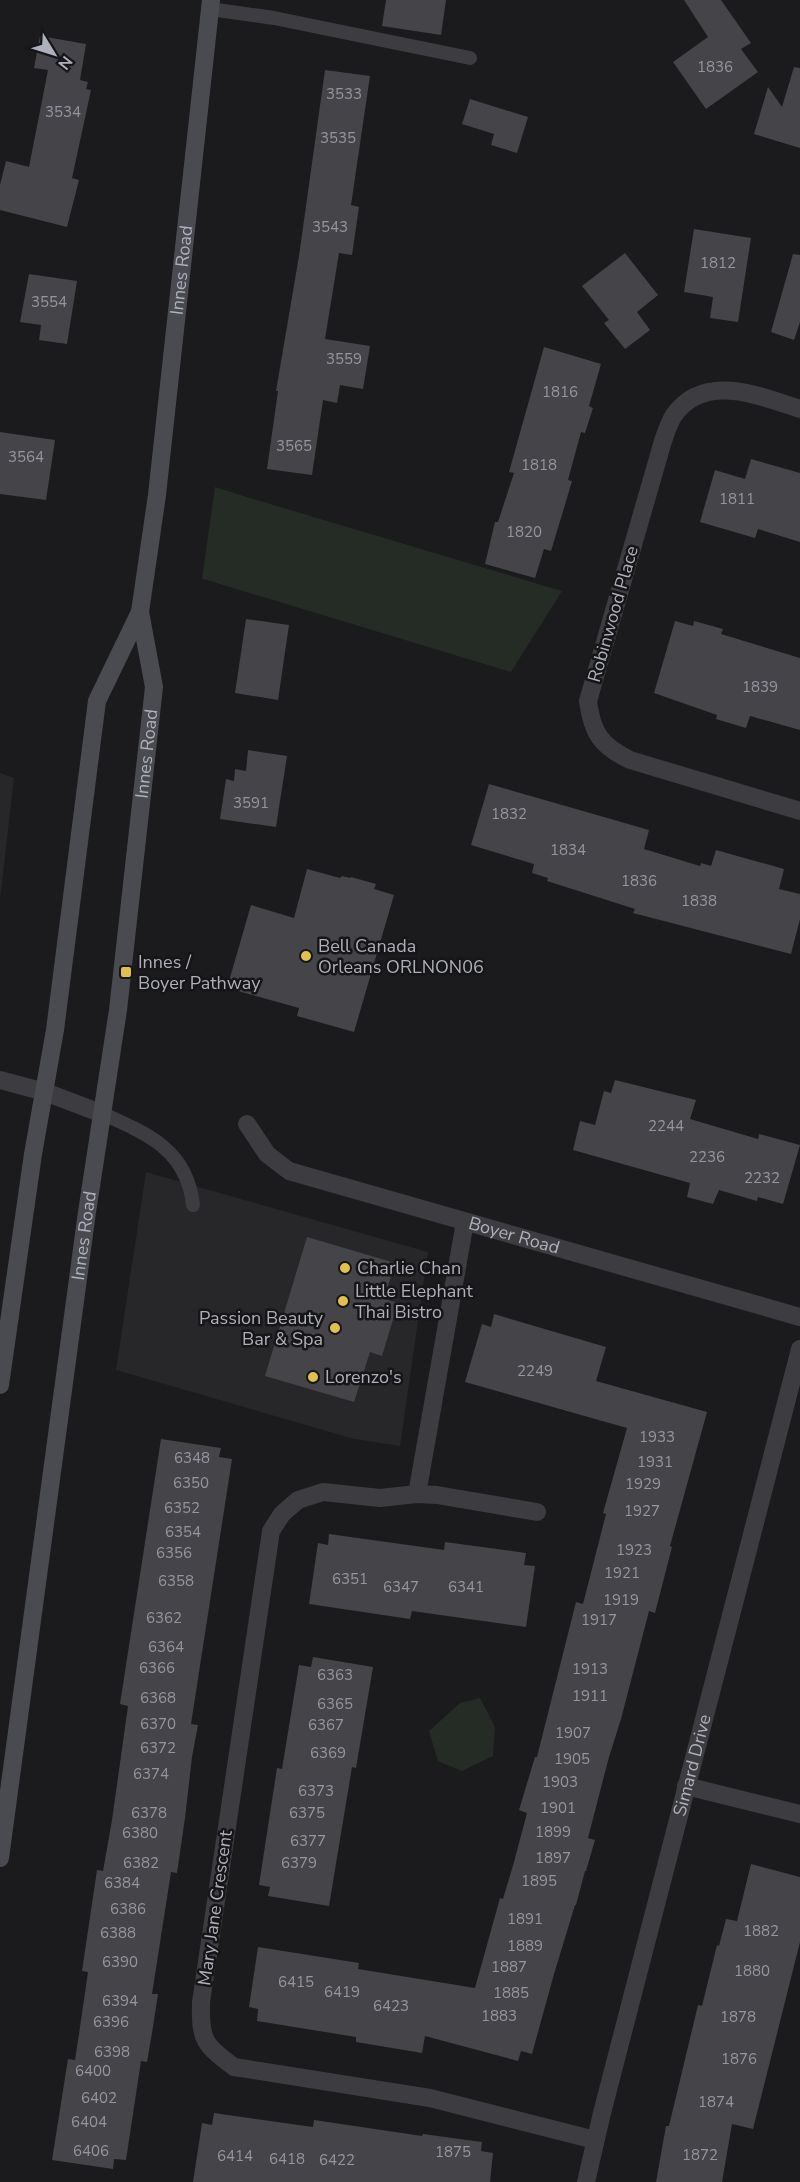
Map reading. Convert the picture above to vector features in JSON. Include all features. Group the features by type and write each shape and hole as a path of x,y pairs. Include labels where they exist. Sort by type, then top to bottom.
{"main road":[{"name":"Innes Road","path":"0,1385 33,1154 55,1030 97,701 140,612 156,495 211,4"},
{"name":"Innes Road","path":"0,1858 86,1224 118,1010 154,687 140,612"}],"street":[{"name":"Robinwood Place","path":"800,409 731,390 712,390 692,397 673,415 663,441 588,701 591,720 599,738 613,752 630,760 800,811"},
{"path":"0,1080 45,1092 103,1114"},
{"name":"Boyer Road","path":"247,1124 267,1154 290,1171 800,1317"},
{"path":"417,1494 465,1222"},
{"name":"Simard Drive","path":"586,2182 800,1349"},
{"name":"Mary Jane Crescent","path":"537,1512 437,1495 417,1494 380,1498 323,1492 298,1500 282,1514 271,1531 209,1945 201,2002 201,2029 211,2049 234,2067 430,2098 595,2140"},
{"path":"686,1786 800,1814"}],"lane":[{"path":"211,4 470,58"},
{"path":"103,1114 154,1139 172,1155 187,1176 192,1190 193,1205"}],"shaded area":[{"path":"215,487 562,591 511,672 202,579"},
{"path":"0,773 14,778 0,900"},
{"path":"146,1172 428,1252 400,1446 354,1439 116,1370"},
{"path":"480,1698 495,1727 493,1756 462,1771 438,1761 429,1731 460,1703"}],"building":[{"path":"386,0 446,0 441,35 382,26"},
{"path":"684,0 721,0 751,43 741,49 758,72 706,109 673,62 708,37"},
{"path":"40,36 86,44 80,80 88,82 86,89 91,90 72,178 79,180 67,227 0,210 0,185 6,161 29,167 48,70 34,68"},
{"path":"794,67 800,68 800,148 754,134 768,87 782,107"},
{"path":"325,70 370,76 351,205 359,207 352,255 339,253 325,339 370,346 363,389 340,385 337,403 323,400 312,475 267,469 278,391 276,391 299,256"},
{"path":"470,99 528,117 517,153 491,145 494,134 462,124"},
{"path":"694,229 751,238 738,322 710,318 713,297 684,292"},
{"path":"625,253 658,295 637,312 650,330 625,349 604,323 609,320 582,286"},
{"path":"793,254 800,255 800,322 794,340 771,332"},
{"path":"29,274 77,281 67,344 39,340 41,325 20,322"},
{"path":"544,347 601,364 589,406 593,408 585,433 581,432 568,480 572,481 551,551 544,549 535,578 485,564 495,522 498,522 514,473 509,472"},
{"path":"0,432 55,440 46,500 0,494"},
{"path":"751,459 800,473 800,542 758,529 755,538 700,522 715,470 745,479"},
{"path":"246,619 289,625 278,700 235,693"},
{"path":"675,621 693,626 694,621 723,629 721,634 800,658 800,730 750,716 746,728 716,719 717,715 654,693"},
{"path":"248,750 287,756 276,827 220,819 226,779 234,781 235,769 246,771"},
{"path":"489,784 649,830 644,849 700,866 701,863 711,866 716,850 784,869 779,889 800,894 800,919 791,954 633,913 635,909 547,881 548,878 532,873 534,864 471,845"},
{"name":"Bell Canada Orleans ORLNON06","path":"307,869 376,884 374,889 394,895 354,1032 297,1016 299,1008 227,988 251,905 294,918"},
{"path":"615,1080 696,1100 690,1119 758,1139 759,1134 800,1145 783,1204 758,1197 757,1201 719,1190 713,1204 687,1197 690,1183 573,1150 580,1121 595,1125 604,1091 611,1093"},
{"path":"307,1237 395,1263 384,1299 398,1303 382,1356 370,1352 354,1402 265,1376"},
{"path":"494,1314 606,1347 596,1381 707,1412 670,1546 672,1547 655,1613 649,1611 609,1757 588,1838 595,1840 586,1871 532,2054 521,2051 518,2061 425,2036 422,2053 356,2042 356,2037 257,2021 258,2009 249,2007 258,1947 359,1963 358,1969 475,1988 500,1898 503,1899 514,1862 527,1813 519,1810 535,1757 537,1757 576,1602 583,1604 606,1514 603,1513 627,1428 465,1382 482,1324 491,1327"},
{"path":"161,1439 221,1448 219,1457 232,1459 191,1724 198,1725 177,1873 171,1872 152,1994 158,1994 152,2033 147,2062 141,2061 126,2160 114,2159 113,2169 52,2160 68,2059 75,2060 88,1972 82,1971 97,1870 103,1871 112,1820 128,1706 120,1704"},
{"path":"329,1534 444,1550 445,1542 526,1553 524,1565 535,1566 526,1627 412,1611 410,1619 309,1604 318,1543 328,1545"},
{"path":"313,1657 373,1667 356,1768 352,1767 329,1906 268,1896 270,1887 259,1885 277,1768 282,1769 299,1665 311,1667"},
{"path":"751,1864 800,1877 800,1942 753,2129 732,2124 722,2182 656,2182 666,2126 669,2126 698,2005 702,2006 726,1919 737,1921"},
{"path":"214,2113 313,2127 314,2120 422,2136 423,2134 482,2142 481,2151 493,2153 490,2182 193,2182 202,2123 212,2125"}],"place":[{"name":"Bell Canada Orleans ORLNON06","path":"306,956"},
{"name":"Innes / Boyer Pathway","path":"126,972"},
{"name":"Charlie Chan","path":"345,1268"},
{"name":"Little Elephant Thai Bistro","path":"343,1301"},
{"name":"Passion Beauty Bar & Spa","path":"335,1328"},
{"name":"Lorenzo's","path":"313,1377"}]}
